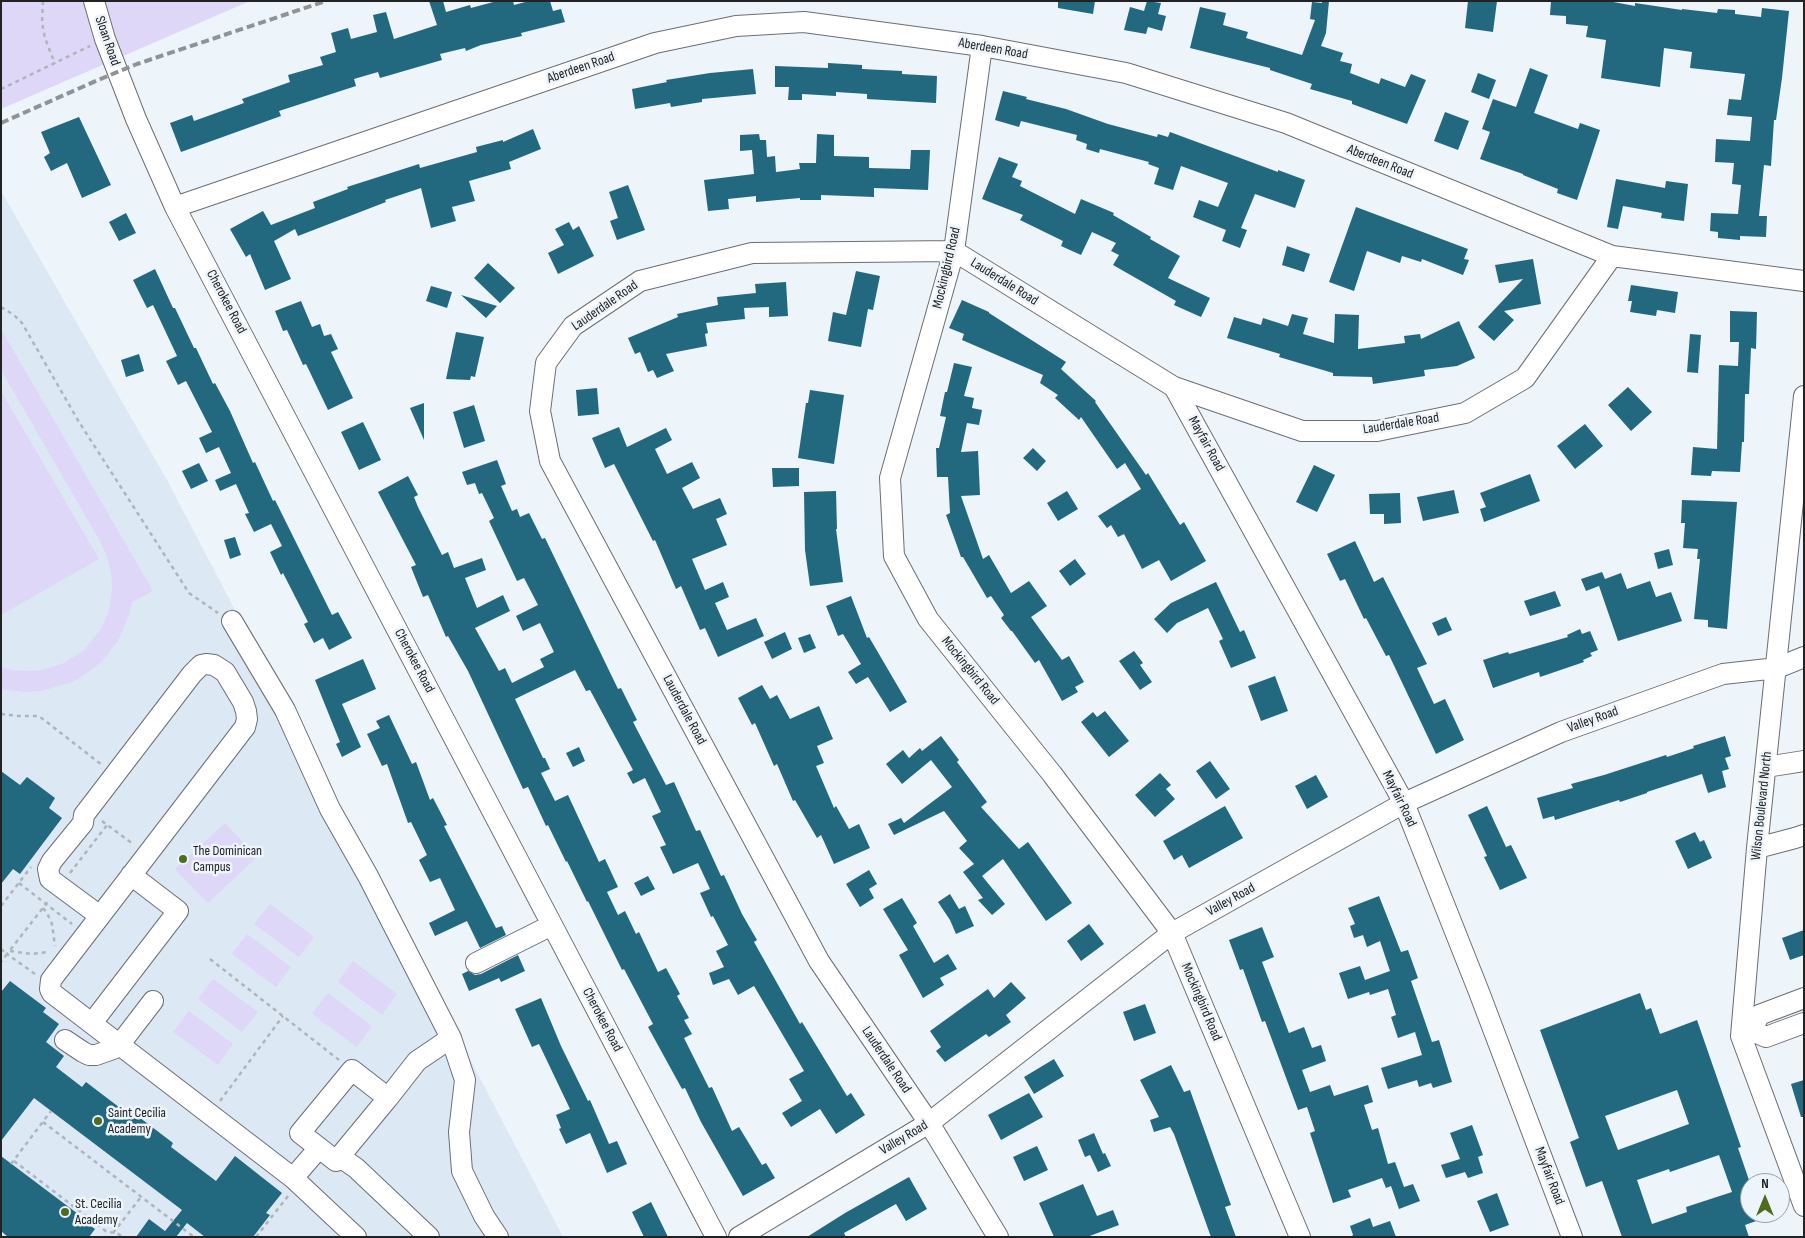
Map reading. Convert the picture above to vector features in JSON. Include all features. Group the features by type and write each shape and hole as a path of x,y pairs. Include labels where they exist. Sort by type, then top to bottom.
{"street":[{"name":"Sloan Road","path":"94,1 105,39 121,81"},
{"name":"Aberdeen Road","path":"175,207 655,43 736,26 804,22 982,46 1126,73 1286,123 1612,256 1804,281"},
{"name":"Mockingbird Road","path":"982,46 954,251 890,478 894,556 928,619 1052,774 1172,933 1300,1237"},
{"name":"Cherokee Road","path":"121,81 175,207 716,1237"},
{"name":"Lauderdale Road","path":"998,1237 929,1123 819,961 550,461 540,411 546,363 573,326 640,281 752,253 954,251 1174,387 1302,431 1377,431 1465,413 1525,378 1612,256"},
{"name":"Mayfair Road","path":"1174,387 1404,803 1479,992 1572,1237"},
{"name":"Wilson Boulevard North","path":"1804,396 1800,468 1757,848 1747,1033 1804,1206"},
{"path":"232,621 285,710 330,809 368,876 451,1038 465,1080 459,1132 462,1171 484,1216 498,1237"},
{"name":"Valley Road","path":"739,1237 929,1123 1172,933 1404,803 1561,732 1723,674 1776,668 1804,657"},
{"path":"100,916 50,879 48,869 52,861 82,823 84,815 192,674 201,665 214,665 224,672 242,702 247,719 245,727 130,875 100,916 51,980 49,984 52,993 296,1181 356,1237"},
{"path":"1766,767 1804,762"},
{"path":"1757,848 1804,834"},
{"path":"92,1023 178,911 130,875"},
{"path":"476,963 552,925"},
{"path":"1804,998 1759,1015 1747,1033 1766,1037 1804,1023"},
{"path":"65,1040 82,1052 90,1055 105,1052 120,1044 153,1001"},
{"path":"388,1098 352,1070 300,1133 336,1162 340,1157 388,1098 418,1061 451,1038"},
{"path":"296,1181 319,1148"},
{"path":"340,1157 356,1168 429,1237"}],"path":[{"path":"43,1 42,16 45,38 55,64"},
{"path":"1,89 105,39"},
{"path":"1,307 22,323 79,422 189,594 210,609 232,621"},
{"path":"1,714 39,716 105,768"},
{"path":"101,821 147,854"},
{"path":"66,878 107,825"},
{"path":"26,874 32,879"},
{"path":"19,883 77,928"},
{"path":"1,962 53,895"},
{"path":"1,949 9,952 31,954 55,950 54,931 47,912 43,908"},
{"path":"9,952 39,977"},
{"path":"210,958 352,1070"},
{"path":"210,1114 284,1016"},
{"path":"52,1111 13,1163 107,1232 117,1233 122,1237"},
{"path":"43,1122 194,1237"},
{"path":"256,1237 296,1181"},
{"path":"113,1233 141,1197"}],"shaded area":[{"path":"1,1 250,1 1,109"},
{"name":"The Dominican Campus","path":"1,191 167,480 563,1237 1,1237"},
{"path":"1,329 153,591 132,602 119,639 97,666 73,682 41,691 24,692 1,689 1,667 13,670 42,670 64,663 84,650 101,629 109,611 112,589 111,572 100,541 1,370"},
{"path":"1,391 99,559 1,615"},
{"path":"225,823 257,857 208,903 175,869"},
{"path":"270,904 314,937 299,957 254,924"},
{"path":"247,934 291,967 276,987 232,954"},
{"path":"353,961 397,994 382,1015 338,982"},
{"path":"213,979 258,1012 242,1032 198,999"},
{"path":"328,993 372,1026 357,1047 312,1014"},
{"path":"189,1011 233,1044 218,1065 173,1032"}],"building":[{"path":"429,1 443,1 446,12 470,5 471,8 497,1 513,1 514,5 529,1 550,1 553,11 561,9 565,22 521,33 522,36 481,45 466,51 465,48 440,54 442,60 380,78 378,72 354,79 356,86 279,111 281,116 181,152 170,123 192,115 194,121 244,103 242,99 290,82 288,75 323,65 320,57 336,52 331,33 348,28 351,39 377,32 373,15 386,12 394,39 437,25"},
{"path":"1058,1 1095,1 1093,14 1058,8"},
{"path":"1147,1 1161,3 1158,14 1166,16 1162,31 1148,27 1146,34 1124,30 1130,7 1144,11"},
{"path":"1322,1 1329,1 1326,33 1321,46 1343,53 1340,61 1352,64 1350,73 1379,84 1381,78 1405,87 1411,74 1426,80 1407,124 1352,104 1352,101 1310,89 1312,84 1270,70 1270,68 1190,48 1200,7 1226,13 1223,25 1248,32 1246,38 1302,55 1315,20 1310,19 1312,2 1322,3"},
{"path":"1468,1 1497,1 1493,32 1465,28"},
{"path":"1551,1 1608,1 1635,6 1635,3 1717,13 1718,9 1735,10 1735,14 1761,17 1762,8 1789,11 1782,78 1776,120 1774,120 1771,166 1764,165 1759,216 1767,216 1766,237 1740,236 1740,240 1718,238 1718,232 1710,231 1711,213 1738,214 1741,185 1732,184 1734,163 1715,162 1716,139 1750,141 1752,117 1727,115 1729,99 1741,100 1745,74 1690,68 1692,52 1664,48 1660,87 1601,78 1606,40 1586,37 1588,26 1566,24 1566,16 1550,15"},
{"path":"828,63 862,65 862,69 902,71 902,74 937,76 936,103 867,99 867,94 836,92 836,96 802,94 802,100 788,100 789,87 775,87 775,66 828,68"},
{"path":"1530,68 1548,75 1534,113 1578,129 1580,123 1600,130 1577,200 1557,193 1558,189 1523,174 1480,159 1490,132 1482,129 1493,99 1516,107"},
{"path":"753,69 756,94 702,99 702,102 671,107 670,103 635,109 632,89 667,82 666,80"},
{"path":"1478,73 1496,80 1489,99 1471,92"},
{"path":"1003,91 1066,109 1108,124 1157,137 1158,134 1168,137 1170,132 1278,172 1278,170 1305,180 1295,208 1255,194 1241,228 1247,230 1240,248 1222,241 1226,230 1193,217 1199,200 1218,207 1228,183 1181,166 1173,190 1154,184 1159,168 1148,164 1149,162 1100,149 1099,153 1086,149 1087,144 1076,140 1077,135 1021,121 1019,127 995,120"},
{"path":"1445,112 1469,121 1458,150 1434,141"},
{"path":"79,117 111,185 82,198 67,163 51,171 44,157 50,153 41,132"},
{"path":"533,129 541,149 509,162 511,169 469,181 475,201 452,207 456,221 431,228 421,188 385,200 386,202 298,236 295,229 274,241 291,279 265,290 250,254 246,257 230,229 263,211 271,225 315,208 313,202 348,189 347,187 419,164 420,168 477,152 476,147 503,140 503,142"},
{"path":"759,134 760,140 766,140 767,157 775,156 776,172 800,169 799,163 816,163 817,134 834,135 834,156 869,157 869,168 910,169 911,150 930,150 928,190 874,188 874,197 821,195 821,200 800,200 800,198 756,202 756,196 728,199 729,209 708,211 704,180 754,174 752,150 740,151 740,135"},
{"path":"999,157 1018,164 1012,177 1022,181 1020,186 1075,214 1081,199 1114,213 1113,215 1180,256 1168,278 1210,298 1201,317 1174,305 1176,301 1113,265 1119,255 1111,251 1116,243 1092,232 1081,255 1061,246 1063,241 1020,220 1023,215 982,199"},
{"path":"1616,179 1665,188 1666,181 1688,184 1684,221 1661,218 1662,213 1623,206 1618,229 1607,227"},
{"path":"628,185 645,230 617,240 610,221 618,218 609,192"},
{"path":"1356,207 1468,249 1464,259 1469,260 1463,275 1422,259 1421,262 1402,256 1400,263 1367,251 1354,291 1329,282"},
{"path":"126,213 136,233 119,241 109,222"},
{"path":"569,222 573,230 579,226 594,256 558,274 548,253 564,245 555,229"},
{"path":"1287,246 1310,254 1304,272 1282,265"},
{"path":"1533,259 1541,304 1504,311 1514,320 1494,341 1478,327 1523,279 1499,283 1495,265"},
{"path":"488,263 515,288 500,303 474,278"},
{"path":"155,269 213,384 215,383 230,411 253,463 255,462 273,501 275,500 332,615 338,612 352,638 329,650 323,638 314,643 304,624 308,622 270,552 282,546 271,524 254,532 245,514 249,513 236,484 220,491 215,480 231,473 219,447 206,453 199,438 212,432 186,381 178,385 166,361 177,356 153,305 147,308 133,280"},
{"path":"856,271 880,276 873,310 868,309 861,347 828,341 833,312 846,315"},
{"path":"786,282 788,316 769,317 769,307 744,308 745,319 706,323 708,333 705,334 707,346 666,354 674,371 657,378 653,370 648,372 640,352 635,354 628,338 678,317 677,314 718,305 717,297 756,293 755,284"},
{"path":"1631,285 1678,292 1675,313 1657,310 1656,316 1630,312 1632,301 1628,301"},
{"path":"431,286 452,292 447,308 426,301"},
{"path":"461,295 497,306 486,318"},
{"path":"962,300 989,312 1066,362 1061,369 1096,401 1146,475 1148,473 1180,525 1184,522 1206,561 1171,581 1159,560 1142,569 1124,534 1118,537 1111,525 1107,528 1098,516 1141,489 1125,463 1117,469 1081,417 1079,420 1055,398 1058,395 1040,383 1043,375 962,340 964,334 949,328"},
{"path":"301,301 312,327 320,324 324,336 331,334 338,349 331,352 353,398 328,410 306,364 303,365 287,330 283,331 275,311"},
{"path":"1730,311 1757,312 1756,349 1751,348 1749,394 1745,394 1744,442 1742,442 1740,472 1712,471 1711,476 1691,475 1693,447 1717,449 1719,365 1738,366 1739,342 1730,342"},
{"path":"1292,314 1308,318 1303,334 1334,343 1335,314 1359,315 1358,349 1405,343 1404,336 1420,334 1421,339 1459,321 1475,358 1457,366 1424,370 1425,376 1373,384 1372,377 1333,376 1333,373 1279,357 1280,354 1227,338 1234,317 1261,325 1263,318 1288,326"},
{"path":"456,332 484,337 475,377 471,376 470,380 446,379"},
{"path":"1690,334 1701,335 1698,373 1687,372"},
{"path":"139,354 144,371 126,377 121,360"},
{"path":"954,363 972,367 964,396 974,398 972,408 982,410 979,425 967,423 961,452 978,451 980,495 961,496 983,559 989,555 1011,593 1029,581 1047,606 1031,617 1062,660 1069,656 1084,682 1075,687 1078,692 1062,701 1039,660 1035,663 1001,618 1004,615 991,596 987,598 963,557 961,557 946,515 950,513 948,477 937,477 936,448 939,448 946,417 940,416"},
{"path":"1628,387 1652,412 1631,431 1608,405"},
{"path":"597,388 599,414 578,416 576,390"},
{"path":"810,390 844,395 834,464 798,458 806,403 808,403"},
{"path":"424,403 424,440 410,408"},
{"path":"474,405 485,441 464,448 453,412"},
{"path":"363,422 381,460 359,470 341,432"},
{"path":"1585,424 1603,446 1575,469 1557,446"},
{"path":"619,427 627,447 666,428 672,440 655,449 667,474 692,462 700,478 682,488 693,509 720,498 727,514 716,519 727,545 692,559 705,590 723,582 729,597 715,603 727,630 756,618 764,636 718,657 705,628 700,630 681,586 676,589 655,540 653,541 614,464 605,468 592,438"},
{"path":"1033,448 1046,461 1037,471 1023,458"},
{"path":"497,460 506,484 501,486 512,511 517,509 520,517 529,513 542,539 545,538 618,689 621,688 637,720 633,722 666,785 674,782 696,831 700,830 721,876 724,875 742,914 757,940 754,942 800,1024 802,1022 847,1096 851,1093 865,1115 836,1134 820,1109 791,1127 782,1113 802,1101 789,1079 804,1071 754,986 738,995 729,979 713,985 709,973 724,967 716,951 728,945 713,916 711,917 700,893 710,889 698,863 673,874 660,847 666,845 652,816 661,812 645,778 633,784 627,773 633,770 590,690 586,691 575,670 515,699 550,769 541,773 555,801 568,795 599,862 605,859 618,887 607,892 618,915 625,911 636,934 639,932 658,972 666,968 680,994 677,996 689,1018 684,1020 692,1034 684,1038 709,1088 712,1087 732,1131 739,1127 762,1165 766,1163 775,1178 743,1196 701,1122 685,1088 682,1089 648,1027 653,1024 624,969 622,970 548,825 546,826 528,787 523,789 468,671 448,636 446,637 428,595 423,597 411,567 416,565 378,492 408,476 418,495 414,497 418,507 442,555 448,552 454,568 482,558 486,570 465,578 477,608 503,595 510,611 475,628 499,671 505,668 512,683 544,667 540,659 554,652 540,623 523,631 516,616 538,605 524,578 517,581 489,521 494,518 482,493 479,494 475,483 467,485 462,472"},
{"path":"199,463 208,481 191,489 182,471"},
{"path":"1314,465 1335,475 1317,512 1296,502"},
{"path":"772,468 799,468 799,486 773,487"},
{"path":"1530,474 1540,501 1484,522 1480,509 1486,507 1480,493"},
{"path":"1454,490 1459,513 1423,521 1417,497"},
{"path":"836,491 836,529 843,582 810,586 805,550 804,492"},
{"path":"1067,491 1078,509 1058,521 1047,503"},
{"path":"1400,493 1401,523 1384,524 1384,514 1370,514 1369,494"},
{"path":"1682,500 1737,502 1727,629 1708,627 1708,620 1694,619 1700,559 1697,559 1698,549 1683,548 1685,523 1681,523"},
{"path":"235,537 241,555 230,559 224,540"},
{"path":"1355,541 1374,582 1383,577 1427,664 1417,668 1434,704 1445,699 1464,740 1436,754 1389,655 1386,656 1366,618 1364,619 1345,579 1340,581 1327,554"},
{"path":"1669,549 1673,565 1658,569 1654,553"},
{"path":"1075,559 1086,574 1070,586 1059,571"},
{"path":"1602,572 1605,579 1621,573 1627,589 1650,581 1656,597 1671,592 1682,621 1618,641 1599,586 1586,591 1581,579"},
{"path":"1216,582 1240,632 1244,630 1256,658 1231,668 1219,641 1223,639 1208,608 1177,623 1167,633 1154,619 1171,603"},
{"path":"1555,591 1561,606 1530,616 1524,601"},
{"path":"851,596 867,638 869,637 907,702 890,712 868,677 856,684 848,672 861,664 843,634 838,636 826,606"},
{"path":"1446,617 1452,630 1438,636 1432,623"},
{"path":"1580,629 1582,634 1590,631 1598,650 1590,653 1592,656 1583,660 1584,662 1540,677 1539,672 1493,688 1483,660 1568,637 1567,635"},
{"path":"785,632 792,649 772,659 764,642"},
{"path":"810,634 816,648 804,653 798,638"},
{"path":"1134,651 1143,663 1140,665 1152,682 1140,690 1119,661"},
{"path":"363,659 376,689 342,704 361,747 342,757 336,744 340,742 315,680"},
{"path":"1275,676 1288,711 1261,721 1248,686"},
{"path":"762,685 770,699 777,695 790,719 819,706 833,739 817,746 824,763 816,766 834,808 836,806 849,829 859,824 870,848 834,864 821,835 817,838 795,800 793,801 777,764 774,766 755,723 752,725 738,698"},
{"path":"1105,711 1129,741 1109,757 1081,722 1093,712 1097,717"},
{"path":"389,715 412,764 416,762 430,800 433,798 447,825 444,826 496,928 502,926 506,935 480,948 467,921 435,936 429,923 455,910 440,878 430,882 419,860 427,855 411,822 408,823 387,764 382,766 367,734 380,728 376,721"},
{"path":"941,736 959,760 957,762 987,802 981,807 1019,849 1028,842 1072,903 1046,921 1003,859 982,876 1005,904 992,915 978,900 983,898 963,872 974,864 959,848 967,841 944,811 894,835 888,824 901,818 904,823 952,787 931,760 902,784 886,764 903,750 909,758 920,748 922,751"},
{"path":"1725,736 1731,756 1725,758 1729,769 1722,771 1726,787 1708,793 1702,774 1620,802 1619,800 1555,820 1554,816 1543,819 1537,798 1573,788 1571,784 1666,755 1667,757"},
{"path":"579,747 585,761 573,767 566,753"},
{"path":"1210,761 1230,789 1216,799 1196,771"},
{"path":"1,771 20,785 27,777 55,798 49,808 62,818 20,874 13,869 1,884"},
{"path":"1160,773 1171,785 1166,789 1175,799 1155,817 1135,795"},
{"path":"1316,775 1328,797 1307,809 1295,786"},
{"path":"1225,806 1243,838 1189,868 1182,855 1174,860 1163,841"},
{"path":"1487,806 1506,847 1511,845 1527,878 1500,890 1484,857 1487,856 1468,815"},
{"path":"1695,832 1700,842 1704,840 1712,858 1688,869 1675,841"},
{"path":"869,870 877,884 869,889 874,898 860,907 846,884"},
{"path":"648,876 655,889 641,896 634,883"},
{"path":"950,894 959,909 965,906 974,926 956,934 950,920 938,902"},
{"path":"1379,896 1401,952 1408,950 1418,978 1411,981 1432,1042 1439,1040 1452,1082 1433,1088 1431,1083 1419,1087 1417,1080 1388,1089 1381,1068 1422,1055 1415,1032 1398,1038 1391,1017 1396,1015 1388,989 1370,995 1369,992 1348,999 1339,973 1360,966 1365,980 1390,971 1380,941 1367,947 1363,935 1354,938 1350,926 1355,924 1348,908"},
{"path":"902,898 917,923 913,926 934,963 948,954 957,969 940,978 944,985 923,998 899,955 908,950 883,909"},
{"path":"1089,924 1104,944 1081,961 1067,941"},
{"path":"1262,927 1274,957 1262,962 1289,1033 1304,1027 1312,1048 1321,1045 1326,1061 1302,1070 1310,1092 1330,1085 1334,1096 1368,1085 1373,1102 1364,1105 1372,1130 1378,1128 1388,1164 1395,1162 1404,1187 1413,1184 1420,1201 1399,1209 1391,1186 1386,1188 1382,1178 1348,1190 1351,1197 1333,1203 1310,1133 1315,1131 1307,1107 1298,1110 1265,1021 1262,1022 1243,969 1240,970 1229,940"},
{"path":"1804,930 1804,955 1790,960 1782,938"},
{"path":"518,955 525,971 501,982 499,978 469,991 462,974 468,971 475,975 481,974"},
{"path":"10,981 46,1008 43,1012 59,1024 46,1042 64,1056 56,1067 82,1087 86,1082 132,1117 135,1114 173,1143 171,1147 216,1181 235,1156 282,1193 266,1213 270,1215 253,1237 205,1237 187,1223 176,1237 136,1237 149,1219 165,1231 182,1210 34,1098 1,1141 1,992"},
{"path":"1011,982 1026,998 1006,1015 1011,1022 989,1037 986,1034 945,1062 936,1051 941,1047 930,1031 988,989 994,998"},
{"path":"1640,993 1646,1010 1651,1008 1660,1034 1697,1020 1741,1147 1738,1148 1747,1173 1740,1173 1740,1223 1751,1223 1745,1225 1749,1237 1622,1237 1602,1181 1586,1187 1570,1142 1579,1138 1540,1030","holes":["1677,1090 1689,1124 1618,1150 1605,1116","1719,1155 1732,1192 1686,1207 1687,1212 1652,1224 1637,1180 1669,1169 1670,1172"]},
{"path":"541,998 561,1046 588,1101 590,1100 609,1144 617,1141 627,1164 607,1173 590,1133 566,1144 559,1129 561,1128 556,1115 570,1109 539,1044 532,1047 515,1009"},
{"path":"1145,1004 1156,1033 1134,1041 1123,1012"},
{"path":"1054,1059 1064,1076 1034,1094 1024,1077"},
{"path":"1171,1065 1184,1092 1190,1090 1231,1205 1225,1207 1236,1237 1211,1237 1174,1134 1170,1127 1154,1132 1150,1120 1159,1117 1140,1080"},
{"path":"1804,1080 1804,1117 1801,1117 1791,1084"},
{"path":"1029,1093 1043,1117 1001,1140 988,1115"},
{"path":"1472,1125 1483,1155 1478,1157 1483,1173 1468,1178 1465,1172 1446,1178 1441,1165 1460,1159 1450,1133"},
{"path":"1094,1133 1103,1154 1105,1153 1111,1166 1098,1172 1090,1155 1085,1157 1078,1140"},
{"path":"1037,1146 1048,1170 1024,1181 1013,1157"},
{"path":"1,1156 86,1220 85,1222 95,1229 89,1237 8,1237 1,1231"},
{"path":"909,1177 927,1209 906,1221 896,1204 844,1233 846,1237 807,1237 845,1213"},
{"path":"1083,1184 1097,1216 1113,1210 1119,1225 1087,1237 1054,1237 1039,1203"},
{"path":"1497,1193 1509,1225 1490,1232 1477,1201"},
{"path":"651,1202 668,1237 644,1237 632,1212"},
{"path":"1370,1218 1373,1227 1390,1221 1396,1237 1351,1237 1353,1235 1350,1226"}],"railway":[{"path":"1,123 137,64 326,1"}],"place":[{"name":"The Dominican Campus","path":"183,859"},
{"name":"Saint Cecilia Academy","path":"98,1121"},
{"name":"St. Cecilia Academy","path":"65,1212"}]}
